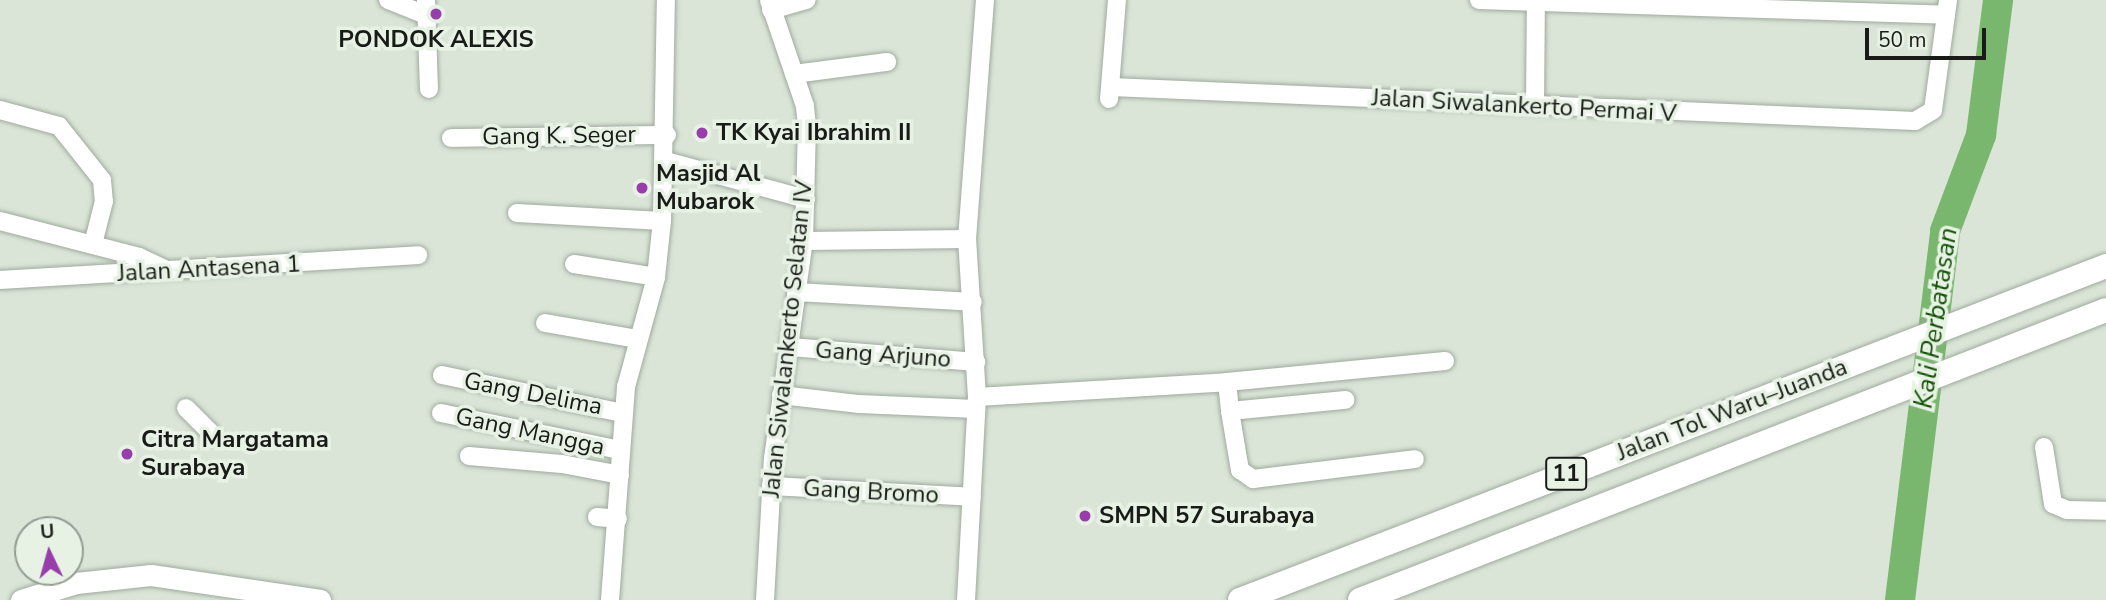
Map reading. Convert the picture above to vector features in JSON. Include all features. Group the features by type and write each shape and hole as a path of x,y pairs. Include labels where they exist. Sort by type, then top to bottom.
{"highway":[{"name":"Jalan Tol Waru–Juanda","path":"1240,600 2106,266"},
{"name":"Jalan Tol Waru–Juanda","path":"1360,600 2106,310"}],"main road":[{"path":"21,600 76,583 151,575 320,600"}],"street":[{"path":"388,0 426,7 429,89"},
{"path":"610,600 610,557 618,519 618,450 623,413 637,339 656,277 662,221 667,135 666,0"},
{"path":"770,5 807,0"},
{"path":"966,600 977,403 973,302 967,239 985,0"},
{"name":"Jalan Siwalankerto Permai V","path":"1117,0 1110,93 1535,105 1915,121 1933,110 1947,8"},
{"path":"1479,0 1947,8"},
{"path":"1535,105 1536,1"},
{"name":"Jalan Siwalankerto Selatan IV","path":"765,600 771,486 781,395 804,241 806,199 805,106 770,5"},
{"path":"794,74 887,62"},
{"name":"Jalan Antasena 1","path":"0,110 59,127 102,180 104,201 93,244"},
{"name":"Gang K. Seger","path":"451,138 667,135"},
{"path":"666,162 806,199"},
{"path":"517,213 662,221"},
{"path":"0,221 93,244 170,271"},
{"path":"804,241 967,239"},
{"name":"Jalan Antasena 1","path":"0,280 418,255"},
{"path":"574,264 656,277"},
{"path":"796,292 973,302"},
{"path":"545,323 637,339"},
{"name":"Gang Arjuno","path":"790,347 976,362"},
{"path":"781,395 859,404 977,403 1445,361"},
{"name":"Gang Delima","path":"442,375 623,413"},
{"path":"1227,382 1240,470 1252,479 1415,459"},
{"path":"1230,411 1345,400"},
{"path":"186,408 211,433"},
{"name":"Gang Mangga","path":"441,413 618,450"},
{"path":"2045,447 2053,504 2067,510 2106,511"},
{"path":"469,456 562,464 620,475"},
{"name":"Gang Bromo","path":"771,486 972,497"},
{"path":"597,517 618,519"}],"waterway":[{"name":"Kali Perbatasan","path":"1900,600 1945,231 1981,135 1998,0"}],"place":[{"name":"PONDOK ALEXIS","path":"436,14"},
{"name":"TK Kyai Ibrahim II","path":"702,133"},
{"name":"Masjid Al Mubarok","path":"642,188"},
{"name":"Citra Margatama Surabaya","path":"127,454"},
{"name":"SMPN 57 Surabaya","path":"1085,516"}]}
